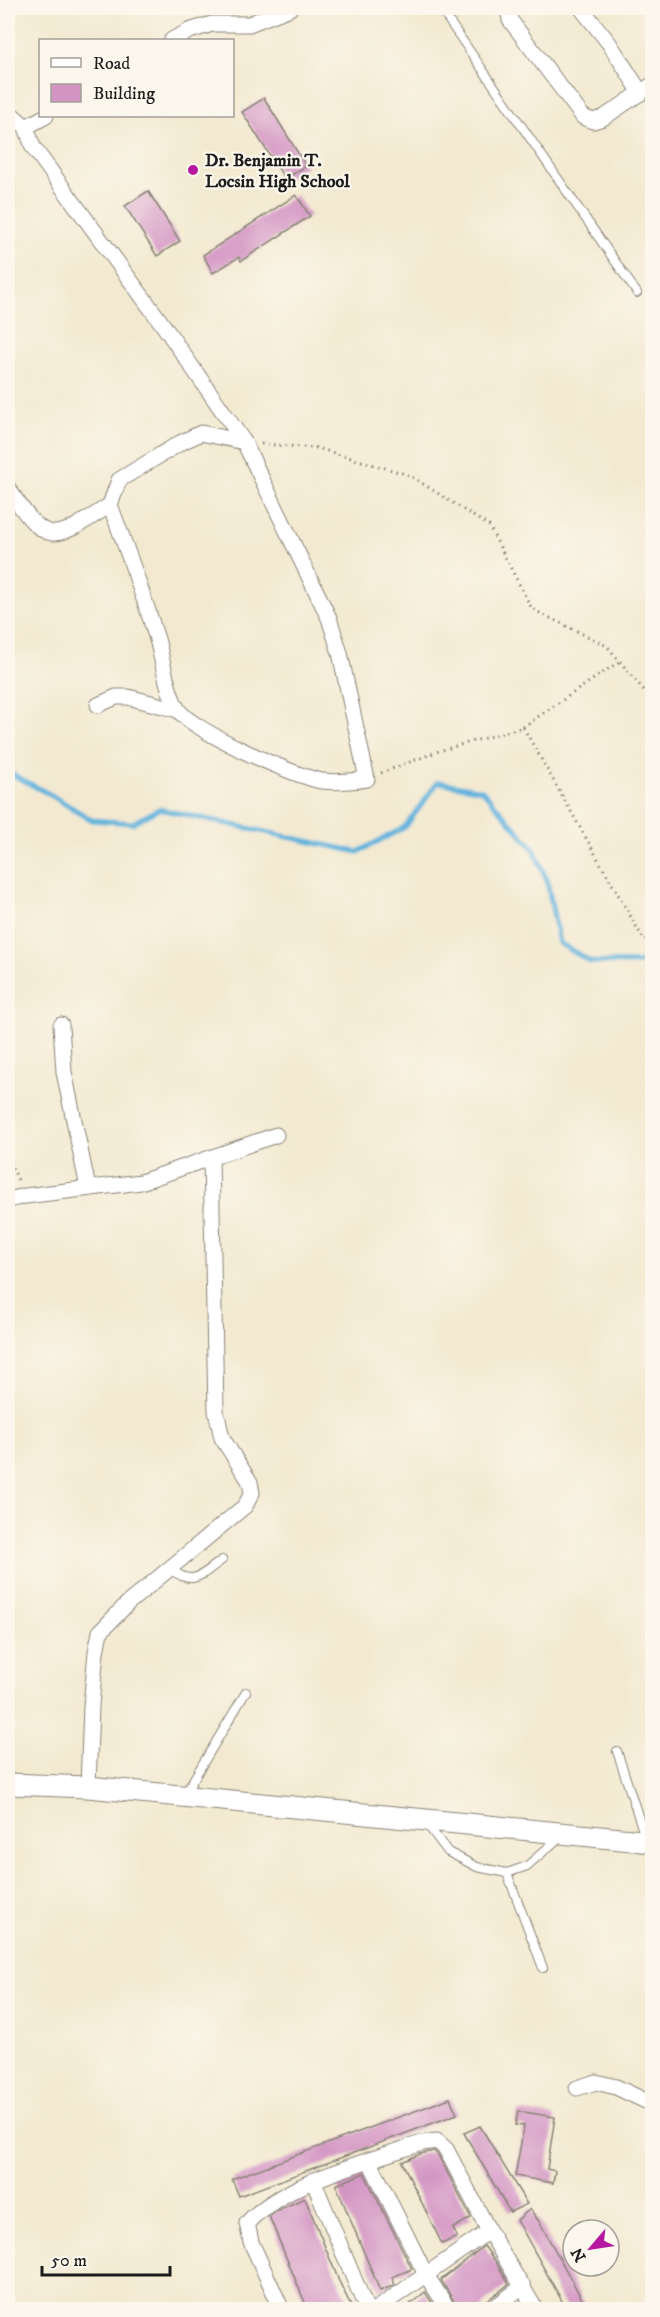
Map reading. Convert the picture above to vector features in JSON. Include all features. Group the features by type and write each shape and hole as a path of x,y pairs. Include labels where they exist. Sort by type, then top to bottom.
{"street":[{"path":"174,39 189,31 212,24 249,24 290,8"},
{"path":"508,8 510,20 583,117 593,121 603,118 647,89 581,8"},
{"path":"8,111 26,127 33,147 164,325 244,442 328,618 340,653 367,779 323,781 302,776 214,736 178,710 128,697 117,697 98,705"},
{"path":"26,127 44,117"},
{"path":"8,488 38,529 52,534 71,531 110,505 119,480 180,443 201,433 244,442"},
{"path":"110,505 178,710"},
{"path":"61,1025 64,1072 88,1188"},
{"path":"8,1200 141,1182 276,1135"},
{"path":"88,1786 91,1706 100,1632 111,1618 246,1506 252,1493 250,1482 222,1438 216,1411 211,1158"},
{"path":"8,1784 88,1786 650,1841"},
{"path":"577,2088 596,2082 616,2086 652,2104"},
{"path":"282,2310 251,2242 247,2223 257,2212 313,2180 422,2143 437,2141 446,2149 489,2230 536,2310"},
{"path":"369,2160 426,2275 449,2310"},
{"path":"313,2180 367,2310"},
{"path":"375,2310 489,2230"},
{"path":"491,2310 523,2286"}],"lane":[{"path":"440,8 637,293"},
{"path":"170,1569 187,1579 196,1579 222,1560"},
{"path":"183,1796 246,1692"},
{"path":"617,1751 650,1841"},
{"path":"424,1820 448,1852 477,1867 507,1873 527,1866 564,1834"},
{"path":"507,1873 543,1968"}],"path":[{"path":"244,442 317,448 409,475 489,526 532,609 607,646 652,700"},
{"path":"367,779 439,751 523,727 620,661"},
{"path":"523,727 644,940 652,939"},
{"path":"8,1114 10,1165 25,1196"}],"building":[{"path":"264,98 306,166 285,179 242,112"},
{"path":"148,191 180,241 157,256 125,206"},
{"path":"296,195 310,216 241,261 239,257 213,273 203,255"},
{"path":"450,2098 457,2114 239,2196 232,2179"},
{"path":"518,2111 555,2117 547,2169 555,2171 553,2183 515,2176 524,2126 515,2125"},
{"path":"480,2126 527,2204 510,2212 464,2133"},
{"path":"434,2151 471,2218 453,2228 457,2237 442,2244 402,2162"},
{"path":"364,2173 412,2269 392,2277 395,2285 380,2291 336,2185"},
{"path":"305,2198 353,2310 308,2310 269,2216"},
{"path":"530,2209 561,2261 561,2278 570,2278 588,2310 567,2310 517,2220"},
{"path":"484,2246 509,2284 485,2302 481,2310 459,2310 441,2280"},
{"path":"425,2292 437,2310 403,2310"}],"waterway":[{"path":"8,772 92,820 133,823 159,809 358,852 405,827 438,782 482,790 534,849 547,881 559,943 591,962 652,961"}],"place":[{"name":"Dr. Benjamin T. Locsin High School","path":"193,170"}]}
